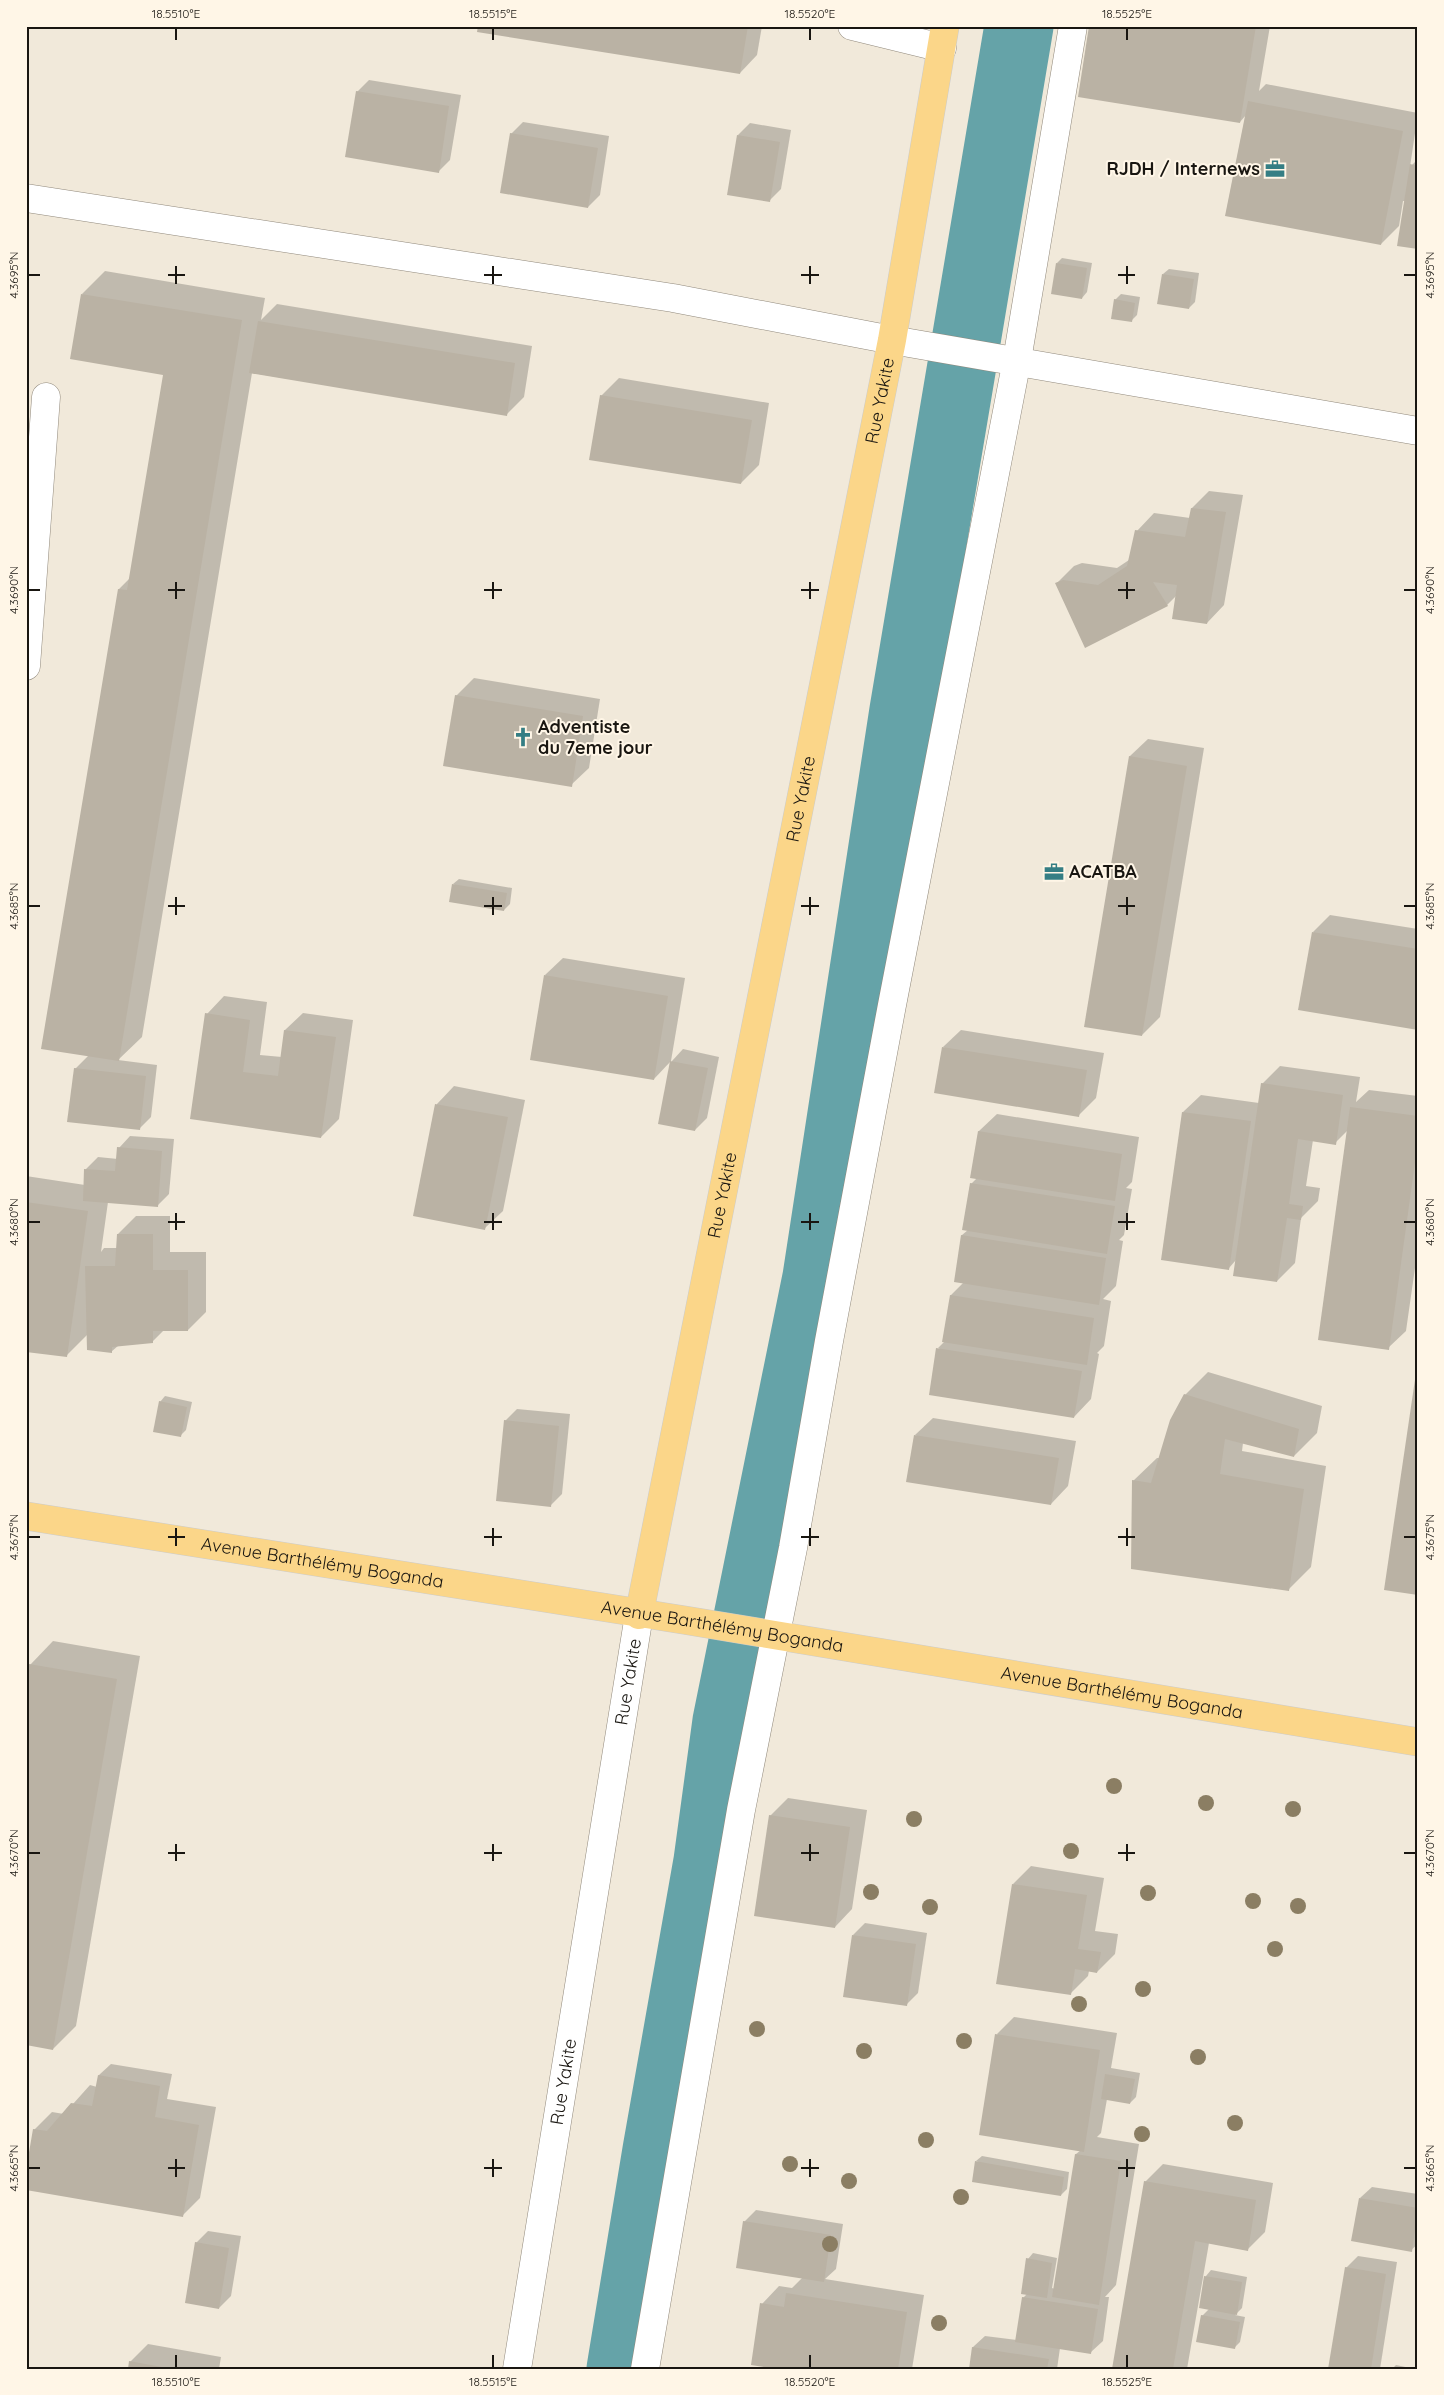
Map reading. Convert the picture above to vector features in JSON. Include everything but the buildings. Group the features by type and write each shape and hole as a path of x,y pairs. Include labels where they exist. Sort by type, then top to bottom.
{"main road":[{"name":"Rue Yakite","path":"639,1615 892,340 943,37"},
{"name":"Avenue Barthélémy Boganda","path":"26,1516 639,1615 684,1620 774,1637 1418,1742"}],"street":[{"path":"852,26 943,37"},
{"path":"645,2369 739,1820 793,1548 829,1342 892,1005 1017,360 1073,26"},
{"path":"26,198 663,297 892,340 1017,360 1418,431"},
{"path":"26,666 46,397"},
{"name":"Rue Yakite","path":"517,2369 639,1615"}],"waterway":[{"path":"621,2369 708,1861 727,1721 817,1277 904,710 1019,26"}],"place":[{"name":"RJDH / Internews","path":"1275,169"},
{"name":"Adventiste du 7eme jour","path":"523,737"},
{"name":"ACATBA","path":"1054,872"}]}
